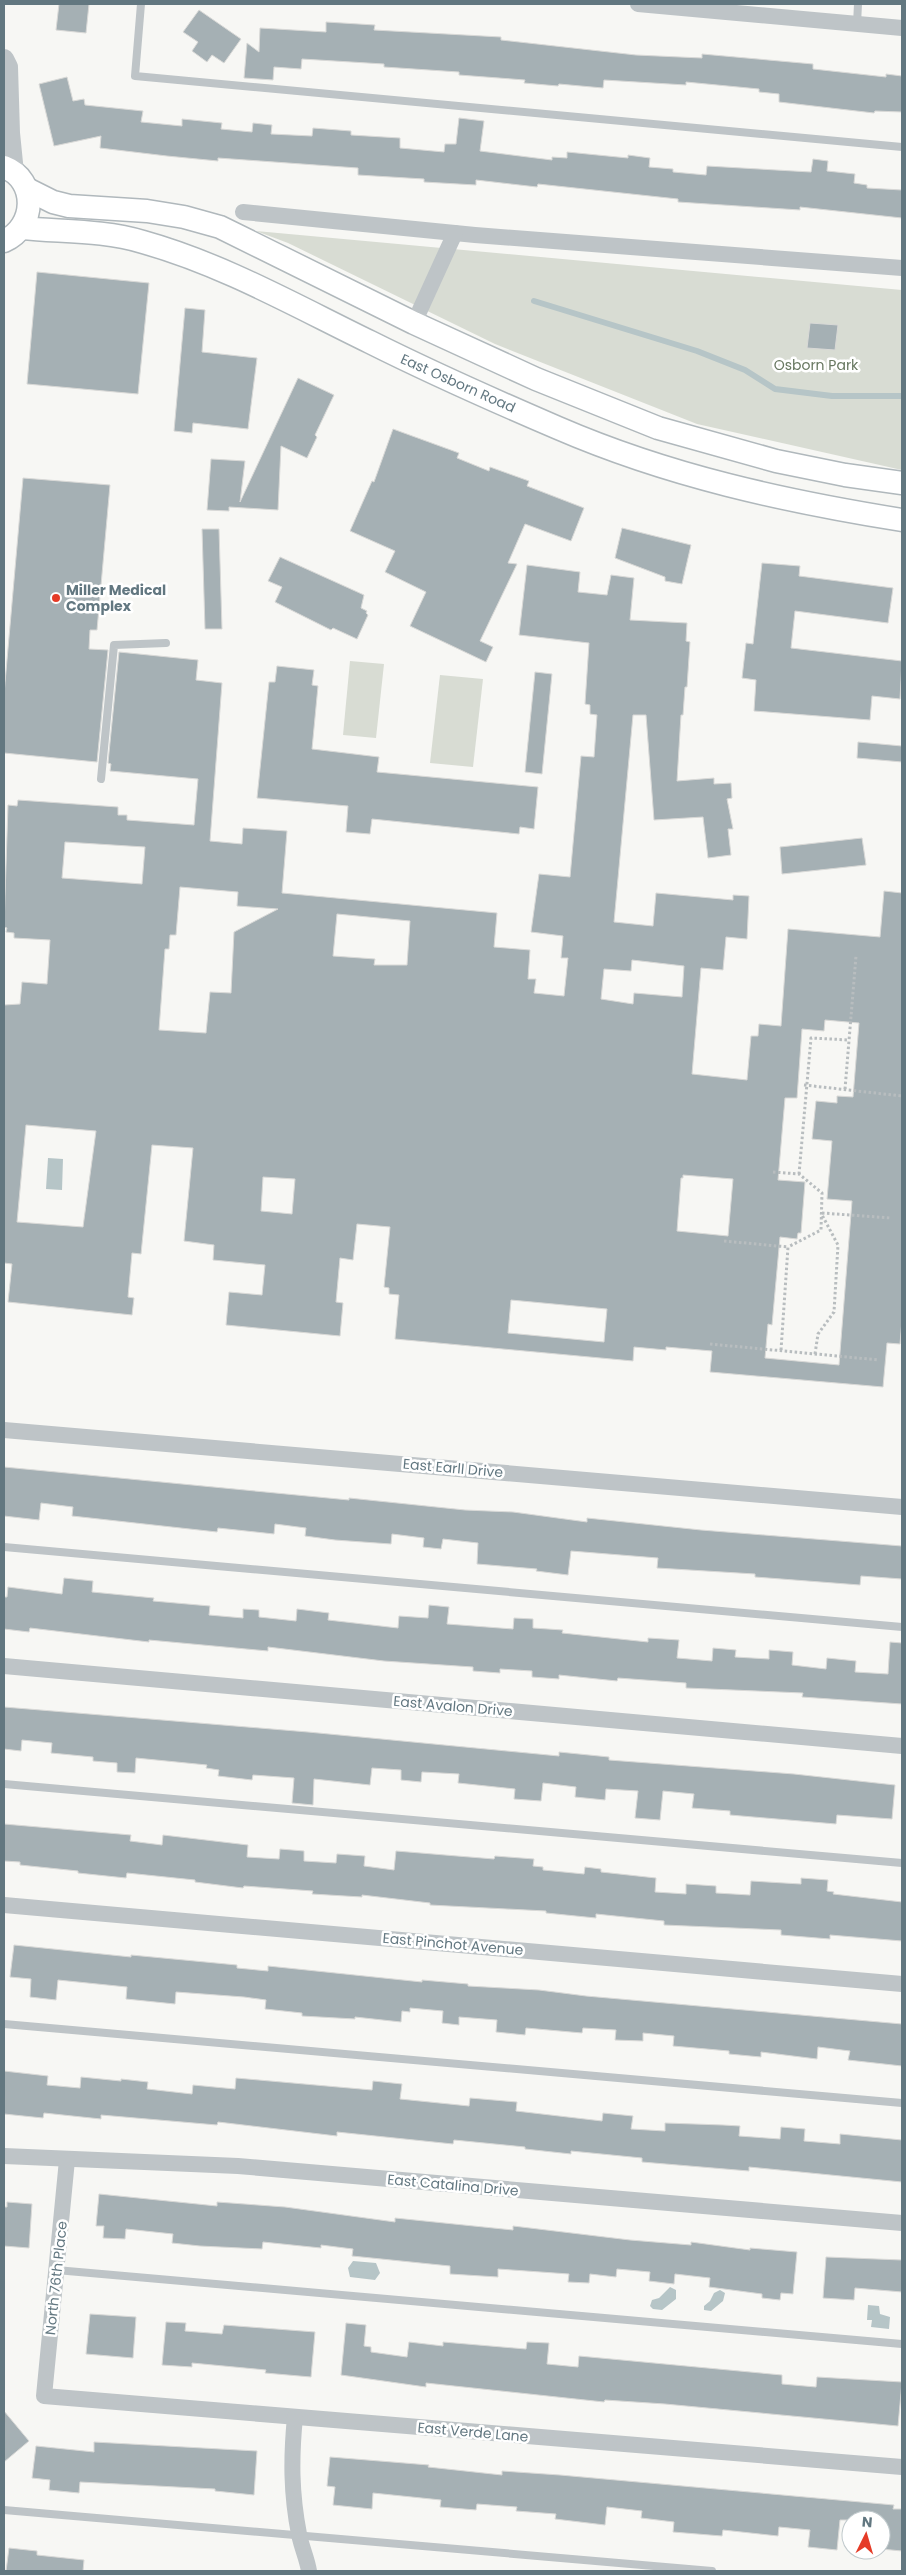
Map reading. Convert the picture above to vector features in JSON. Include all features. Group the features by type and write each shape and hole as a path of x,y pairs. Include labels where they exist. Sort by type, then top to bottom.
{"main road":[{"path":"10,239 28,216 30,203 15,176"},
{"path":"15,176 53,202 69,206 147,211 184,217 220,227 414,323 536,379 658,428 776,461 844,475 902,483"},
{"name":"East Osborn Road","path":"10,239 112,234 181,254 247,282 385,350 561,429 658,467 730,488 825,508 902,520"}],"street":[{"path":"638,4 737,8 856,24 902,28"},
{"path":"4,59 8,67 10,133 15,176"},
{"path":"243,212 455,233 902,268"},
{"path":"414,323 455,233"},
{"name":"East Earll Drive","path":"4,1430 902,1507"},
{"name":"East Avalon Drive","path":"4,1666 902,1746"},
{"name":"East Pinchot Avenue","path":"4,1905 902,1984"},
{"name":"East Catalina Drive","path":"4,2156 238,2166 902,2223"},
{"name":"North 76th Place","path":"44,2396 67,2160"},
{"name":"East Verde Lane","path":"44,2396 902,2467"},
{"path":"295,2417 291,2462 299,2536 309,2571"}],"lane":[{"path":"140,4 135,76 902,147"},
{"path":"856,24 858,4"},
{"path":"101,779 114,645 166,643"},
{"path":"4,1547 902,1627"},
{"path":"4,1784 902,1863"},
{"path":"4,2024 902,2102"},
{"path":"56,2270 902,2344"},
{"path":"4,2510 712,2571"}],"path":[{"path":"845,1089 856,956"},
{"path":"799,1174 811,1038 849,1040"},
{"path":"806,1085 902,1096"},
{"path":"724,1241 788,1246 821,1230 822,1192 799,1174 773,1172"},
{"path":"821,1213 890,1218"},
{"path":"815,1354 818,1334 834,1312 838,1244 821,1213"},
{"path":"781,1350 788,1246"},
{"path":"710,1344 879,1360"}],"green space":[{"name":"Osborn Park","path":"256,231 902,290 902,470 697,424 495,344 288,243"},
{"path":"350,661 384,664 376,738 343,735"},
{"path":"440,675 483,679 473,767 430,763"}],"shaded area":[{"path":"48,1158 63,1159 62,1190 46,1189"},
{"path":"353,2261 376,2263 380,2273 375,2280 350,2277 348,2268"},
{"path":"670,2287 676,2290 676,2299 662,2310 653,2309 650,2306 652,2300 659,2298"},
{"path":"720,2290 725,2293 723,2301 711,2311 704,2310 704,2306 710,2301 714,2293"},
{"path":"868,2305 879,2306 880,2314 890,2317 889,2329 871,2327 872,2320 867,2320"}],"building":[{"path":"59,4 89,4 86,33 56,30"},
{"path":"199,10 241,39 224,63 212,55 207,62 192,51 198,42 183,32"},
{"path":"326,22 375,25 374,30 501,37 501,40 636,55 702,58 702,54 813,64 813,69 886,77 886,74 902,76 902,112 875,111 874,113 779,102 779,94 759,92 759,89 686,82 686,85 604,80 603,88 559,84 558,86 524,83 525,80 459,75 459,72 384,67 384,64 302,59 301,69 274,67 273,80 244,78 247,43 259,52 260,28 326,32"},
{"path":"67,77 73,101 84,99 85,105 143,111 141,122 182,126 182,119 222,123 221,129 252,132 253,123 272,125 271,134 312,136 313,128 351,131 351,135 400,138 400,148 444,152 445,144 456,144 459,118 484,121 480,151 552,160 552,157 567,158 567,152 628,158 628,155 650,158 649,167 673,169 673,172 706,175 707,166 811,172 813,159 828,161 827,171 855,174 854,183 867,185 867,188 902,190 902,218 800,207 800,210 678,202 678,199 538,184 537,187 476,180 476,185 424,182 424,179 358,175 358,168 218,158 218,161 167,156 100,148 101,136 54,146 39,84"},
{"path":"37,272 149,283 138,394 27,384"},
{"path":"185,308 205,310 202,352 257,358 248,429 193,423 192,433 174,431"},
{"path":"810,323 838,325 835,350 807,348"},
{"path":"298,378 334,395 315,435 317,437 307,458 281,446 278,510 229,507 229,511 207,510 211,459 245,461 240,502"},
{"path":"393,429 459,453 457,458 489,471 490,467 529,481 527,486 584,508 571,541 525,524 508,563 517,564 480,641 493,647 486,662 410,626 426,592 385,572 395,551 350,531 372,481 374,482"},
{"name":"Miller Medical Complex","path":"23,478 110,485 97,630 90,630 89,649 108,650 97,762 4,753 4,694"},
{"path":"622,528 691,545 682,584 665,581 665,577 615,558"},
{"path":"202,529 219,529 222,629 205,629"},
{"path":"280,557 364,595 361,608 367,611 368,615 357,639 333,628 331,630 275,602 282,587 268,581"},
{"path":"762,563 800,566 799,576 893,588 888,623 795,611 791,648 902,661 900,699 872,696 870,720 754,711 756,680 742,678 746,643 753,644"},
{"path":"527,565 580,572 578,592 607,595 611,575 634,578 630,620 687,623 686,641 690,642 687,687 685,687 683,715 681,715 677,781 714,778 714,784 731,783 732,798 727,799 733,829 728,829 731,855 708,858 703,817 654,820 646,715 633,715 614,922 653,926 656,893 733,900 733,895 749,896 747,939 726,937 723,970 701,968 692,1074 747,1080 751,1036 758,1036 759,1024 781,1026 788,929 880,937 884,891 902,893 902,1320 900,1344 887,1343 883,1387 710,1372 712,1351 666,1347 666,1350 634,1347 633,1361 395,1339 399,1295 389,1294 389,1288 384,1287 390,1227 357,1224 353,1260 340,1258 336,1302 343,1303 340,1336 226,1325 229,1292 262,1295 265,1265 213,1260 214,1245 184,1241 193,1148 152,1145 141,1254 132,1253 128,1297 134,1298 132,1315 8,1302 12,1264 4,1263 4,1005 20,1004 22,982 47,984 50,940 14,938 14,933 6,932 7,928 4,927 8,805 17,806 18,800 118,807 118,815 127,815 127,820 194,825 198,779 110,771 111,764 108,763 119,652 198,660 196,680 222,683 210,841 242,844 243,828 287,831 282,893 497,913 494,947 530,950 528,979 536,979 534,993 564,996 568,958 561,958 563,936 531,932 539,874 570,877 581,756 594,757 597,715 590,714 590,705 585,704 589,643 519,635","holes":["65,842 145,847 142,884 62,878","180,887 238,892 237,906 278,909 234,932 231,993 210,992 206,1033 159,1030 165,949 169,949 170,935 176,935","337,914 410,921 407,965 374,965 375,959 333,956","632,960 684,966 682,997 634,993 633,1004 601,999 604,969 631,971","825,1020 859,1023 853,1097 837,1096 837,1103 816,1101 812,1139 832,1141 827,1199 852,1201 839,1365 765,1358 768,1324 772,1325 780,1237 797,1239 798,1233 801,1233 805,1182 778,1180 785,1098 797,1098 802,1029 824,1031","26,1125 96,1131 83,1227 17,1222","683,1175 733,1179 728,1236 677,1231 681,1178 683,1178","263,1177 295,1179 292,1214 261,1211","511,1300 607,1309 604,1342 508,1333"]},
{"path":"277,666 314,670 312,685 318,686 312,749 379,757 377,772 538,787 534,829 520,827 519,834 372,819 370,834 346,832 348,806 257,798 269,682 275,682"},
{"path":"535,672 552,674 542,774 525,772"},
{"path":"858,742 902,746 902,762 857,758"},
{"path":"862,838 866,865 782,874 780,847"},
{"path":"4,1467 349,1500 349,1498 465,1510 513,1512 587,1522 587,1518 701,1530 902,1546 902,1579 861,1576 860,1585 755,1577 755,1574 657,1568 658,1558 571,1551 568,1575 536,1571 537,1569 477,1564 478,1543 443,1539 441,1549 423,1547 424,1538 392,1534 391,1544 335,1540 305,1536 306,1528 275,1524 274,1534 218,1528 217,1532 72,1516 73,1507 41,1503 39,1520 4,1516"},
{"path":"64,1578 93,1581 92,1592 154,1598 153,1601 210,1606 209,1615 243,1618 243,1609 259,1610 259,1617 296,1621 297,1609 329,1613 328,1620 398,1628 399,1616 428,1618 429,1605 449,1607 447,1624 513,1629 514,1618 533,1619 533,1628 563,1630 562,1633 648,1642 648,1638 679,1640 677,1658 712,1661 713,1648 736,1650 735,1657 769,1659 769,1650 793,1652 792,1665 826,1669 827,1658 856,1661 855,1672 888,1674 890,1642 902,1643 902,1704 802,1697 803,1693 686,1688 686,1683 618,1678 617,1681 559,1675 559,1679 532,1677 532,1671 500,1669 500,1673 473,1671 473,1667 384,1661 268,1647 268,1651 149,1640 149,1642 30,1628 29,1632 4,1629 4,1597 7,1597 8,1587 62,1594"},
{"path":"4,1707 308,1732 559,1756 559,1752 609,1757 609,1760 794,1774 895,1785 892,1819 837,1815 836,1824 730,1815 730,1811 692,1808 694,1794 663,1791 660,1820 635,1818 638,1791 606,1789 605,1800 575,1797 576,1787 543,1783 541,1801 514,1799 515,1789 458,1783 459,1774 422,1772 421,1782 401,1780 401,1770 372,1768 370,1785 314,1779 313,1805 292,1803 294,1778 253,1775 252,1780 218,1776 219,1770 206,1768 207,1765 136,1758 135,1773 117,1772 117,1763 93,1761 93,1757 51,1753 52,1743 22,1740 21,1751 4,1749"},
{"path":"4,1824 131,1835 130,1841 162,1845 163,1835 248,1845 247,1857 279,1859 280,1849 304,1851 304,1861 336,1863 337,1854 365,1856 364,1866 394,1870 396,1851 494,1859 495,1856 534,1859 533,1866 543,1867 543,1870 584,1874 585,1867 601,1869 601,1872 656,1878 655,1892 686,1894 686,1884 716,1886 716,1893 750,1895 751,1881 801,1884 801,1878 828,1880 827,1891 834,1892 833,1894 902,1902 902,1941 830,1935 830,1939 781,1935 781,1930 664,1925 664,1921 596,1914 596,1918 546,1913 546,1911 430,1905 430,1903 362,1895 362,1897 312,1894 313,1891 244,1886 243,1888 195,1882 195,1880 127,1873 126,1878 78,1873 78,1871 20,1865 20,1862 4,1861"},
{"path":"14,1945 131,1957 131,1955 237,1965 237,1968 268,1971 268,1966 422,1982 422,1980 468,1984 468,1986 539,1990 586,1996 902,2024 902,2066 848,2060 850,2051 818,2047 817,2059 761,2052 761,2057 729,2054 729,2051 673,2046 674,2036 643,2033 643,2041 615,2040 616,2030 583,2028 582,2033 526,2028 525,2035 496,2032 497,2020 459,2017 459,2025 442,2023 443,2011 410,2008 410,2012 402,2011 401,2022 355,2017 355,2019 302,2016 302,2013 265,2009 266,2000 244,1997 176,1992 175,2004 126,1999 127,1987 58,1980 56,2000 30,1997 31,1979 10,1977"},
{"path":"4,2071 48,2076 47,2085 80,2088 81,2077 121,2081 121,2079 148,2082 147,2089 192,2094 193,2085 235,2089 236,2078 372,2090 373,2081 402,2084 400,2099 469,2106 470,2098 517,2102 516,2111 602,2121 603,2113 633,2116 631,2129 665,2131 665,2123 740,2126 739,2136 780,2139 781,2127 805,2129 804,2141 840,2144 840,2134 902,2140 902,2182 749,2167 749,2171 642,2162 642,2158 571,2151 571,2154 454,2140 453,2144 337,2132 337,2136 218,2122 217,2125 101,2115 101,2119 44,2113 43,2118 4,2114"},
{"path":"99,2194 217,2206 217,2202 285,2207 395,2222 395,2218 513,2230 513,2226 630,2240 691,2245 691,2242 750,2250 750,2248 797,2252 793,2294 781,2293 780,2300 762,2298 762,2294 709,2287 710,2278 675,2274 674,2284 649,2281 650,2272 617,2269 616,2277 590,2274 589,2283 568,2282 569,2274 498,2269 498,2277 450,2274 450,2266 352,2256 353,2249 321,2245 321,2248 263,2242 262,2249 200,2246 172,2243 173,2234 126,2229 125,2239 103,2238 104,2226 96,2226"},
{"path":"7,2202 32,2204 29,2248 4,2246 4,2207 7,2207"},
{"path":"826,2257 902,2260 902,2292 855,2288 854,2300 823,2298"},
{"path":"90,2314 136,2317 133,2358 86,2354"},
{"path":"166,2322 186,2323 185,2331 222,2334 224,2325 315,2332 311,2377 265,2373 266,2370 192,2363 192,2367 162,2365"},
{"path":"346,2323 366,2325 364,2346 371,2347 371,2352 407,2357 409,2342 443,2346 443,2342 526,2349 527,2342 549,2343 547,2364 578,2367 579,2356 782,2375 782,2384 816,2387 817,2377 902,2382 898,2426 665,2404 605,2400 604,2402 426,2383 426,2387 341,2375"},
{"path":"4,2411 29,2441 4,2462"},
{"path":"94,2442 257,2451 254,2495 215,2491 215,2489 80,2482 79,2493 49,2490 50,2480 32,2478 36,2446 94,2452"},
{"path":"330,2457 429,2465 428,2467 502,2475 502,2471 560,2475 894,2505 893,2509 902,2509 902,2551 891,2550 891,2510 841,2510 837,2550 808,2547 810,2530 779,2527 778,2536 723,2530 722,2536 673,2532 674,2522 641,2518 642,2511 607,2507 605,2525 555,2519 556,2514 516,2511 517,2507 477,2504 476,2510 440,2507 441,2500 373,2493 372,2509 333,2505 335,2487 327,2486"},
{"path":"9,2548 37,2551 37,2555 84,2560 83,2571 6,2571"}],"waterway":[{"path":"534,301 697,351 745,370 775,389 832,396 902,396"}],"place":[{"name":"Miller Medical Complex","path":"56,598"}]}
